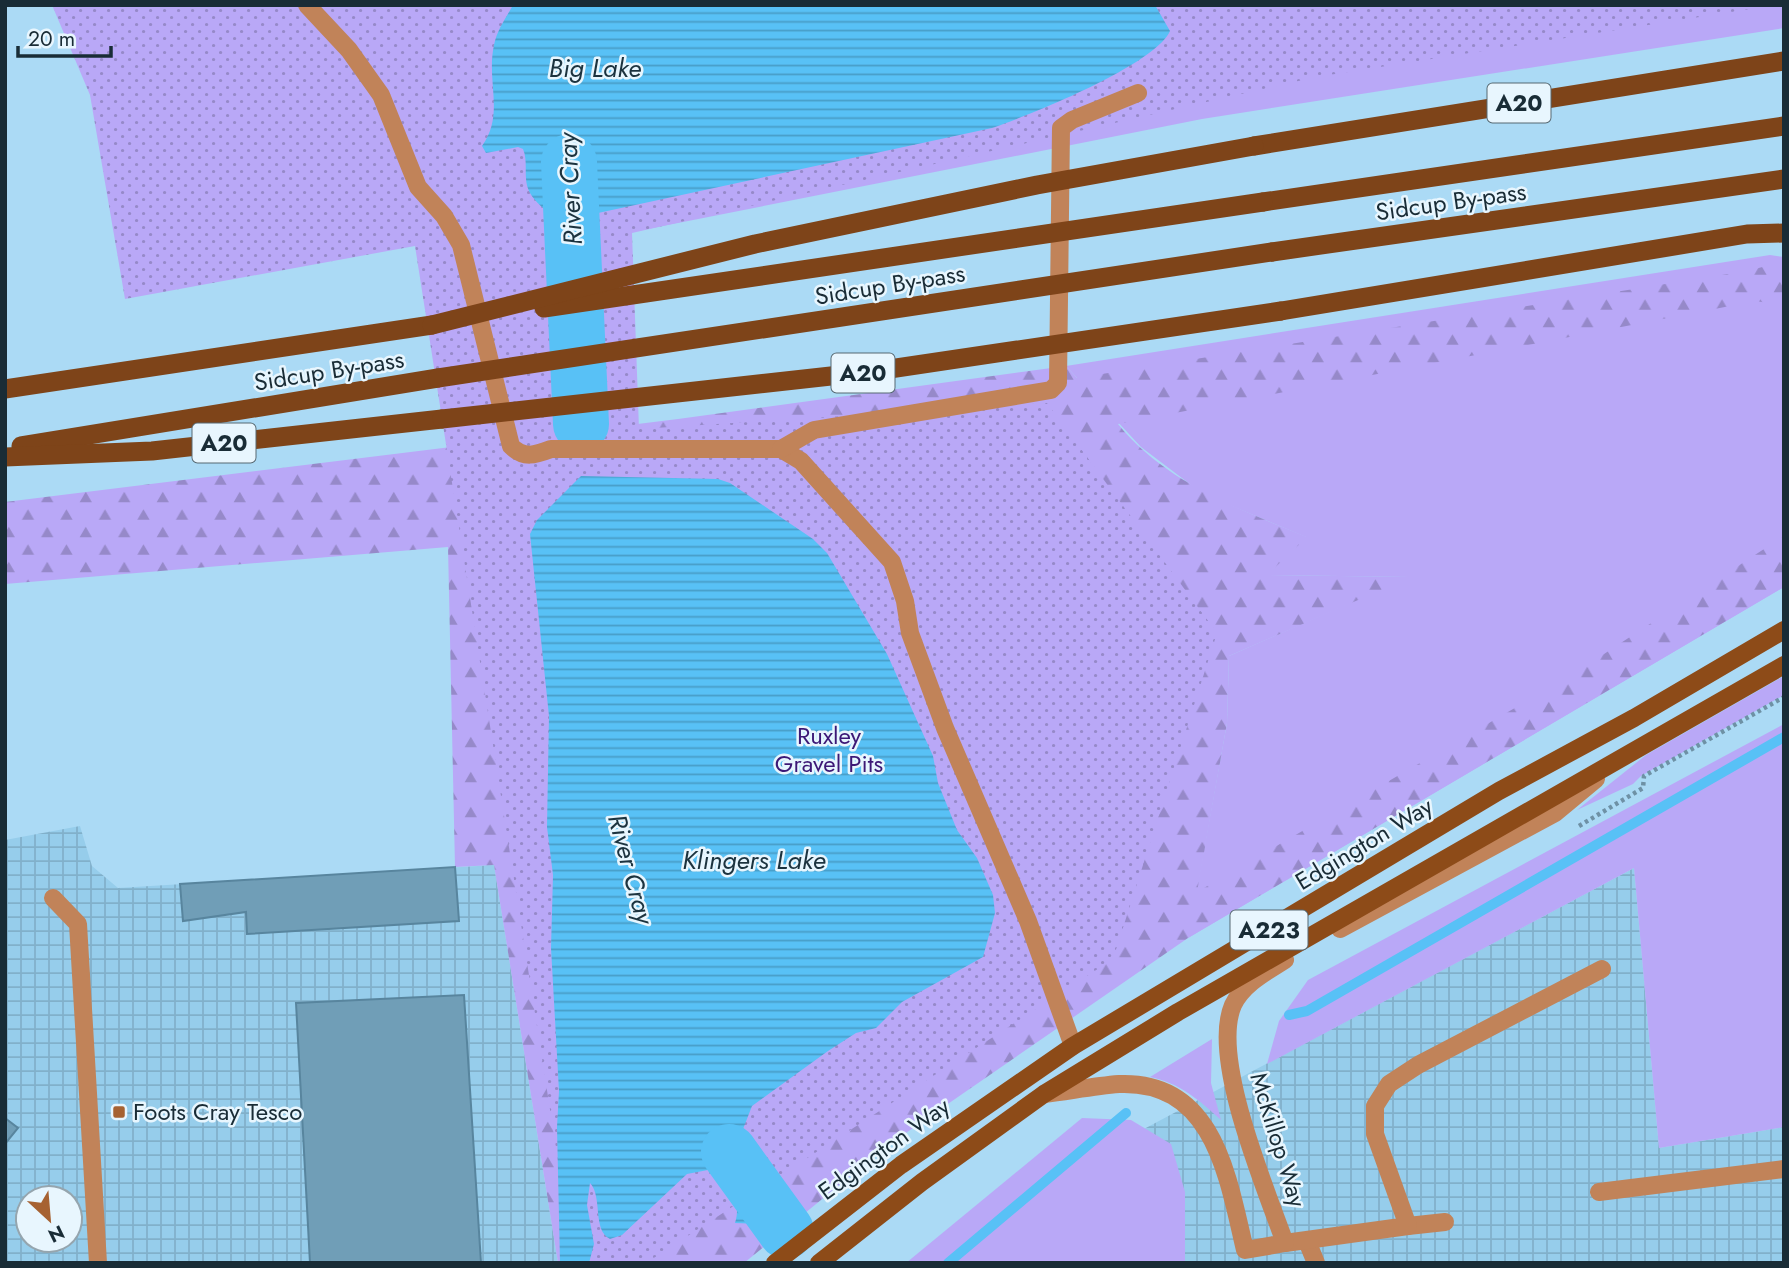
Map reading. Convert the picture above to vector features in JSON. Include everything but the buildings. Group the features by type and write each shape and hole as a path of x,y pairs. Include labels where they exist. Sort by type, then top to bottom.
{"highway":[{"name":"A20","path":"432,325 755,244 1037,185 1254,146 1784,61"},
{"name":"Sidcup By-pass","path":"5,389 1784,126"},
{"name":"Sidcup By-pass","path":"5,449 438,378 1272,252 1784,179"},
{"name":"A20","path":"5,457 152,451 876,371 1281,311 1747,234 1784,233"}],"main road":[{"name":"Edgington Way","path":"775,1263 901,1164 1073,1046 1499,791 1634,718 1784,630"},
{"name":"Edgington Way","path":"819,1263 922,1182 1044,1094 1178,1012 1784,665"}],"street":[{"path":"307,5 349,50 381,95 418,187 444,216 461,246 511,446 520,454 534,455 551,449 781,449 801,461 892,562 905,601 910,633 945,728 1028,921 1073,1046"},
{"path":"781,449 814,429 1051,390 1058,383 1060,128 1072,120 1138,93"},
{"name":"McKillop Way","path":"1044,1094 1120,1084 1170,1093 1203,1123 1222,1158 1245,1257 1284,1243 1237,1102 1232,1079 1230,1023 1232,1007 1240,993 1266,971 1297,953 1555,813 1625,754"},
{"path":"53,898 78,924 98,1263"},
{"path":"1408,1226 1375,1134 1375,1106 1389,1084 1418,1065 1602,969"},
{"path":"1599,1192 1784,1169"},
{"path":"1284,1243 1445,1222"},
{"path":"1307,1241 1316,1263"}],"path":[{"path":"1555,813 1581,827 1643,788 1644,776 1784,697"}],"shaded area":[{"path":"80,826 92,866 118,888 494,865 558,1263 5,1263 5,840"},
{"path":"1634,868 1659,1148 1784,1127 1784,1263 934,1263 1022,1194"}],"green space":[{"name":"Ruxley Gravel Pits","path":"52,5 1776,5 1316,77 632,233 639,429 1047,403 1217,633 1113,959 646,1263 574,1263 415,246 125,299 90,95"},
{"path":"922,5 1784,5 1784,28 1202,119 592,240"},
{"path":"1770,255 1784,257 1784,587 1188,938 1227,723 1229,656 1408,577 1266,575 1306,537 1203,494 1141,447 1066,366"},
{"name":"Ruxley Gravel Pits","path":"1774,264 1784,265 1784,306 1756,301 1118,424 1158,463 1181,478 1230,504 1307,537 1267,575 1411,577 1229,656 1227,723 1197,892 1572,675 1784,536 1784,587 1188,938 887,1146 744,1263 558,1263 494,865 455,867 448,547 5,584 5,502 678,419 1066,366 1077,378 1747,271"},
{"path":"1784,676 1784,695 1641,776 1633,784 1577,810 1646,755"},
{"path":"1784,724 1784,1127 1659,1148 1634,868 1267,1064 1279,1021 1308,980"},
{"path":"1212,1039 1211,1083 1221,1120 1180,1088 1150,1077"},
{"path":"1082,1118 1131,1120 1171,1144 1185,1192 1185,1263 906,1263"}],"water":[{"name":"Big Lake","path":"513,5 1155,5 1170,31 1160,44 1117,73 1033,113 992,128 598,213 581,224 575,240 568,240 562,226 530,193 526,182 523,149 518,147 486,153 482,146 489,134 494,110 494,45 499,29"},
{"name":"Klingers Lake","path":"581,476 718,479 730,483 813,539 827,553 887,654 933,756 938,783 957,830 977,858 993,895 995,913 983,957 902,1002 876,1028 856,1033 752,1106 738,1142 739,1151 755,1172 771,1182 786,1185 780,1192 781,1207 760,1224 735,1223 736,1200 725,1180 713,1169 687,1174 622,1235 610,1239 601,1228 596,1196 590,1183 587,1205 594,1244 589,1263 560,1263 557,1127 559,1091 551,948 553,875 547,827 549,716 530,534 537,520"}],"waterway":[{"name":"River Cray","path":"569,162 581,424"},
{"path":"1289,1015 1307,1011 1784,737"},
{"path":"948,1263 1126,1113"},
{"name":"River Cray","path":"729,1152 786,1231"}],"place":[{"name":"Foots Cray Tesco","path":"119,1112"}]}
